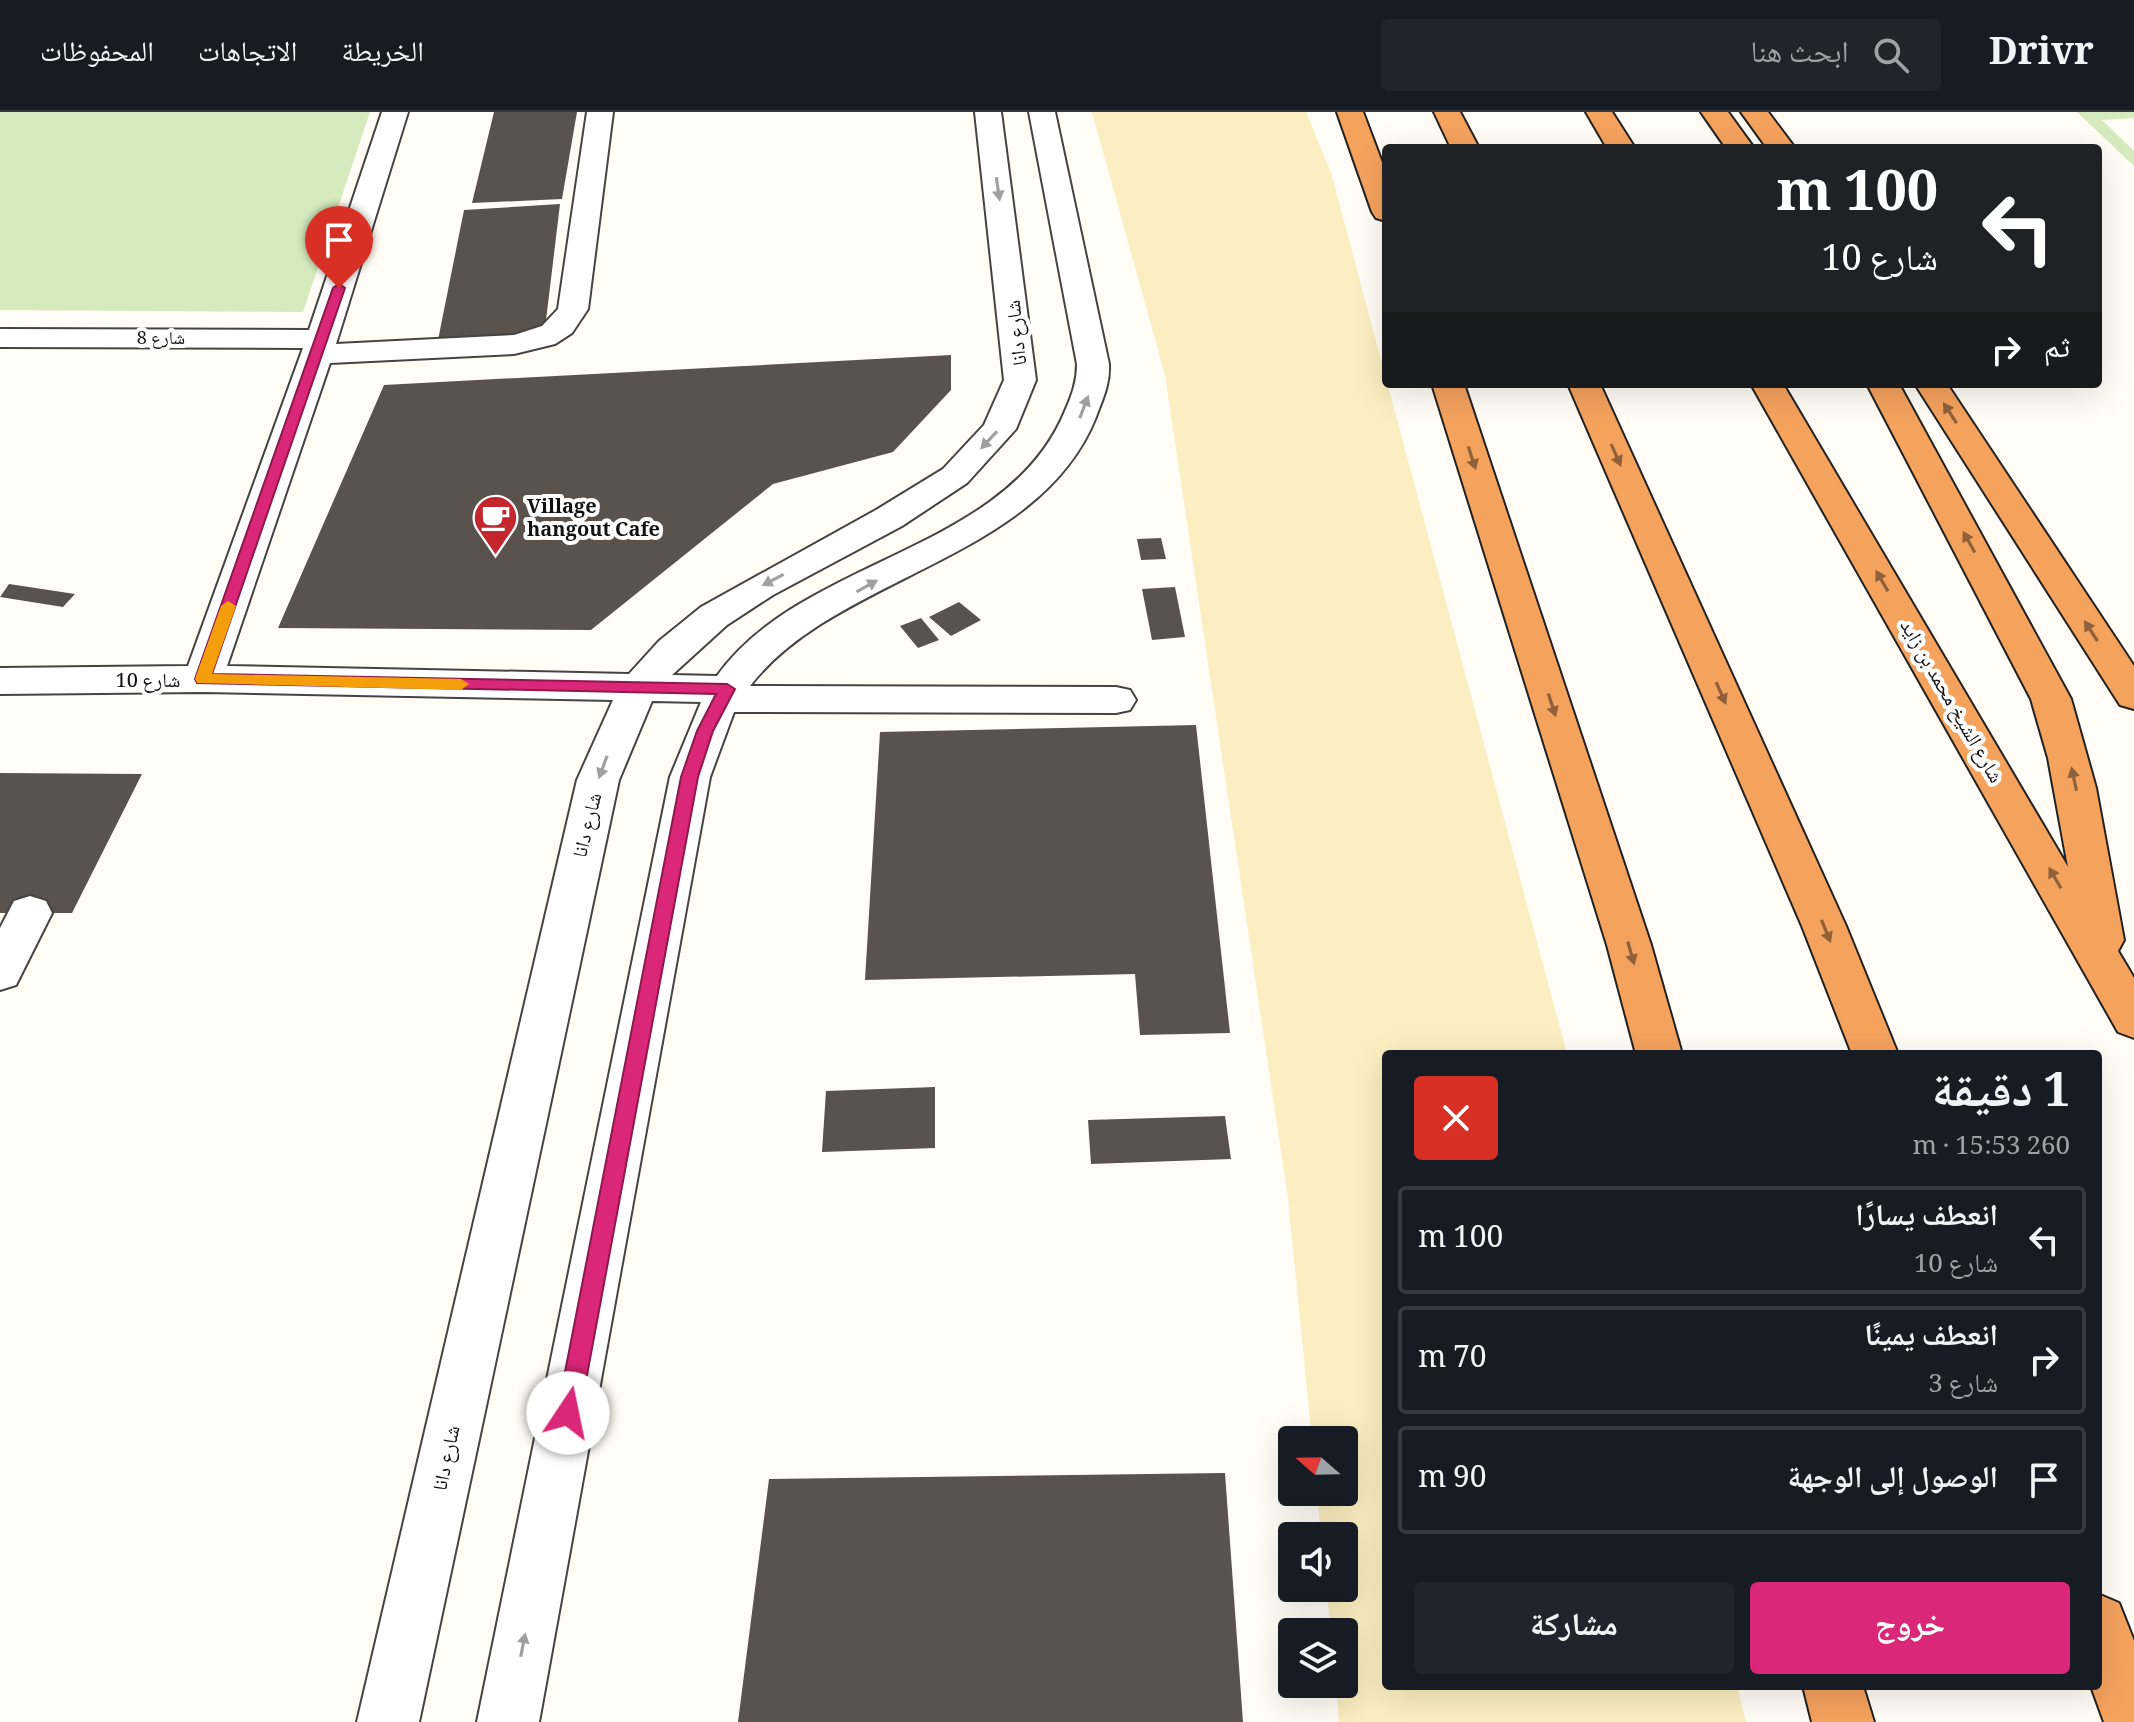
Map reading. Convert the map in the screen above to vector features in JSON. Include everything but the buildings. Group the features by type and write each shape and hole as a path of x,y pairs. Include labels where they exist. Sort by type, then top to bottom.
{"highway":[{"path":"1350,112 1382,201"},
{"path":"1447,112 1463,144"},
{"path":"1599,112 1619,144"},
{"path":"1714,112 1737,144"},
{"path":"1754,112 1778,144"},
{"path":"1449,388 1629,945 1658,1050"},
{"path":"1586,388 1824,926 1873,1050"},
{"name":"شارع الشيخ محمد بن زايد","path":"1769,388 2134,1019"},
{"path":"1885,388 2051,699 2076,786 2106,966"},
{"path":"1934,388 2134,696"},
{"path":"2102,1635 2134,1721"},
{"path":"1834,1690 1843,1722"}],"street":[{"path":"203,679 320,346 395,112"},
{"name":"شارع 8","path":"0,338 320,346 513,345 542,338 558,330 573,309 600,112"},
{"name":"شارع دانا","path":"388,1722 584,830 616,732 638,688 673,650 714,616 955,476 999,429 1020,380 988,112"},
{"path":"508,1722 690,777 705,731 725,694 754,657 788,630 961,534 1028,488 1072,436 1093,383 1090,346 1042,112"},
{"name":"شارع 10","path":"0,681 203,679 638,688 725,694 1116,700"},
{"path":"0,972 30,913"}],"green space":[{"path":"0,112 370,112 303,312 0,310"},
{"path":"2077,112 2134,112 2134,118 2102,120 2134,151 2134,166"}],"sand":[{"path":"1092,112 1306,112 1331,173 1382,363 1382,388 1389,388 1566,1050 1382,1050 1382,1690 1738,1690 1746,1722 1339,1722 1337,1698 1358,1698 1358,1618 1329,1618 1328,1602 1358,1602 1358,1522 1320,1522 1318,1506 1358,1506 1358,1426 1311,1426 1288,1198 1165,375"}],"slow traffic":[{"path":"228,606 203,679 461,684"}],"place":[{"name":"Village hangout Cafe","path":"496,556"}],"route":[{"path":"339,288 203,679 727,689 705,731 690,777 568,1413"}]}
